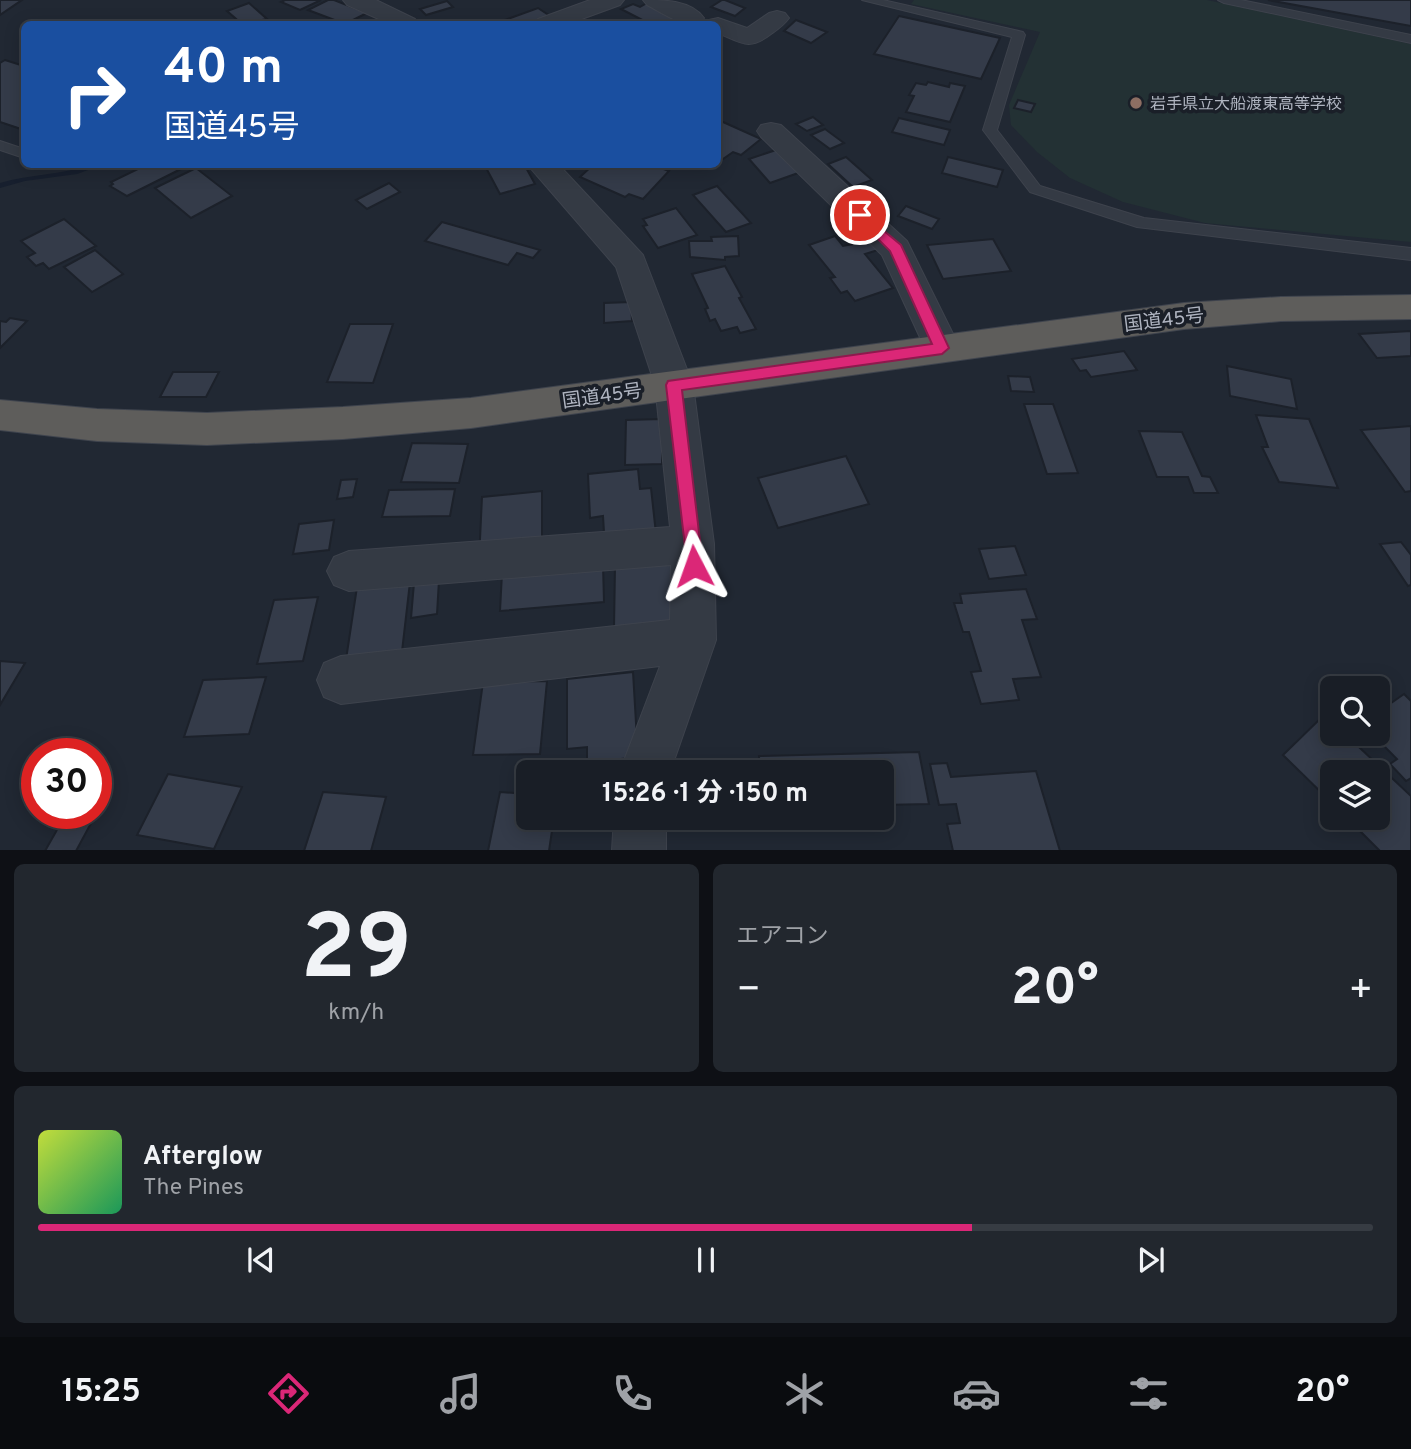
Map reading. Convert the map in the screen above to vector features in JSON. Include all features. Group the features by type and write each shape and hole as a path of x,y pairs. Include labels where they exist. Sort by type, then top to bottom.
{"highway":[{"name":"国道45号","path":"0,415 97,425 206,429 343,423 471,413 1184,316 1281,309 1411,307"}],"street":[{"path":"355,0 401,21"},
{"path":"555,21 612,0"},
{"path":"655,0 686,21 694,16 707,21"},
{"path":"721,27 750,38 778,18"},
{"path":"771,131 896,249 942,348"},
{"path":"545,168 631,263 674,385 693,544 693,640 650,760"},
{"path":"349,571 693,544"},
{"path":"341,680 693,640"},
{"path":"639,850 640,830"}],"lane":[{"path":"868,0 1019,35 990,131 1035,188 1143,223 1411,254"},
{"path":"1224,0 1411,39"},
{"path":"0,145 21,153"}],"shaded area":[{"path":"914,0 1207,0 1411,44 1411,242 1205,223 1123,202 1070,178 1037,152 1011,125 1009,105 1040,32 911,4"}],"building":[{"path":"0,0 22,0 0,15"},
{"path":"321,0 300,10 281,2"},
{"path":"328,0 334,0 367,13 351,21 337,21 308,10"},
{"path":"722,0 745,8 735,16 711,7"},
{"path":"1268,0 1411,0 1411,26"},
{"path":"447,1 453,7 426,15 420,9"},
{"path":"249,3 267,19 239,21 227,11"},
{"path":"647,3 675,18 668,21 644,21 621,9 633,4 640,7"},
{"path":"538,8 550,16 536,21 505,20"},
{"path":"899,16 1000,38 981,79 874,54"},
{"path":"796,20 827,32 811,43 784,31"},
{"path":"5,60 21,65 21,129 0,122 0,63"},
{"path":"928,82 949,87 950,83 965,86 950,122 906,112 914,96 909,95 916,83 926,85"},
{"path":"1018,100 1035,104 1031,112 1014,108"},
{"path":"813,117 823,125 807,131 796,124"},
{"path":"899,118 950,130 944,145 892,132"},
{"path":"723,122 761,139 741,155 733,152 723,159"},
{"path":"825,129 844,143 830,149 811,135"},
{"path":"779,149 801,172 770,183 749,159"},
{"path":"846,157 872,180 853,187 828,164"},
{"path":"948,157 1003,170 997,187 942,173"},
{"path":"140,168 183,168 127,196 110,186 113,184 111,182"},
{"path":"196,168 232,196 191,218 155,188"},
{"path":"486,168 526,168 535,184 500,194"},
{"path":"590,168 661,168 669,171 643,199 629,194 625,197 580,177"},
{"path":"389,183 400,192 367,209 356,200"},
{"path":"717,186 751,223 726,232 693,195"},
{"path":"906,206 939,219 932,229 898,216"},
{"path":"676,208 697,235 658,248 643,226 647,225 643,219"},
{"path":"64,219 96,246 49,269 43,263 36,266 27,257 35,253 21,241"},
{"path":"442,222 540,250 533,258 517,253 508,265 425,241"},
{"path":"738,236 739,256 725,257 725,260 690,257 689,241 712,241 711,237"},
{"path":"835,236 843,246 869,241 878,250 865,254 893,288 855,301 847,291 841,293 830,278 835,277 809,245"},
{"path":"993,239 1011,271 943,279 927,245"},
{"path":"95,250 123,274 92,292 64,267"},
{"path":"725,266 756,329 740,333 737,327 721,331 715,319 710,321 705,309 708,308 692,274"},
{"path":"631,302 632,321 604,323 604,303"},
{"path":"10,318 27,321 0,348 0,321 6,322"},
{"path":"350,324 393,324 373,383 327,382"},
{"path":"1411,331 1411,356 1377,358 1359,334"},
{"path":"1124,351 1137,370 1091,377 1086,370 1080,371 1072,359"},
{"path":"1227,366 1291,379 1297,409 1230,396"},
{"path":"173,372 219,372 206,397 160,397"},
{"path":"1008,376 1030,377 1034,392 1011,391"},
{"path":"1024,404 1053,404 1078,473 1047,474"},
{"path":"1256,415 1309,419 1338,488 1279,482 1262,447 1268,447"},
{"path":"662,419 662,464 625,465 626,420"},
{"path":"1411,426 1411,491 1405,492 1361,430"},
{"path":"1139,431 1182,432 1202,476 1210,477 1218,493 1194,493 1188,477 1157,477"},
{"path":"412,443 468,444 459,483 401,482"},
{"path":"846,456 869,504 778,528 758,478"},
{"path":"638,469 640,489 651,488 657,543 605,549 603,516 590,518 588,474"},
{"path":"357,479 353,497 337,499 341,480"},
{"path":"455,489 450,516 382,517 389,490"},
{"path":"542,491 542,553 479,560 482,497"},
{"path":"334,520 329,550 293,554 299,524"},
{"path":"1401,542 1411,555 1411,585 1408,586 1380,544"},
{"path":"1015,546 1026,575 989,579 979,549"},
{"path":"675,563 678,624 614,628 615,566"},
{"path":"603,564 604,602 500,611 502,573"},
{"path":"439,580 437,614 411,618 414,583"},
{"path":"410,582 401,660 345,666 357,587"},
{"path":"1026,589 1037,619 1022,620 1041,677 1013,679 1019,700 981,704 971,672 981,671 969,632 963,632 954,603 962,603 960,594"},
{"path":"318,597 303,661 257,664 274,600"},
{"path":"0,661 25,663 0,705"},
{"path":"633,672 638,757 587,760 587,747 567,749 567,679"},
{"path":"266,677 249,734 184,737 203,680"},
{"path":"547,681 540,754 473,755 483,682"},
{"path":"1404,694 1411,701 1411,778 1406,781 1390,764 1397,759 1384,746 1390,746 1390,704"},
{"path":"1320,719 1320,746 1358,746 1373,760 1320,760 1320,791 1283,755"},
{"path":"919,752 929,804 894,805 894,760 759,760 759,756"},
{"path":"947,763 951,777 1036,771 1060,850 953,850 947,824 960,823 956,804 939,805 930,764"},
{"path":"168,774 242,787 214,849 137,835"},
{"path":"1390,776 1411,796 1411,850 1379,850 1359,830 1390,830"},
{"path":"323,792 386,797 371,850 304,850"},
{"path":"500,792 516,793 516,830 552,830 549,850 488,850"},
{"path":"57,829 88,829 77,850 46,850"}],"waterway":[{"path":"0,186 89,168"}],"place":[{"name":"岩手県立大船渡東高等学校","path":"1136,103"}],"route":[{"path":"694,566 674,385 942,348 896,249 860,215"}]}
